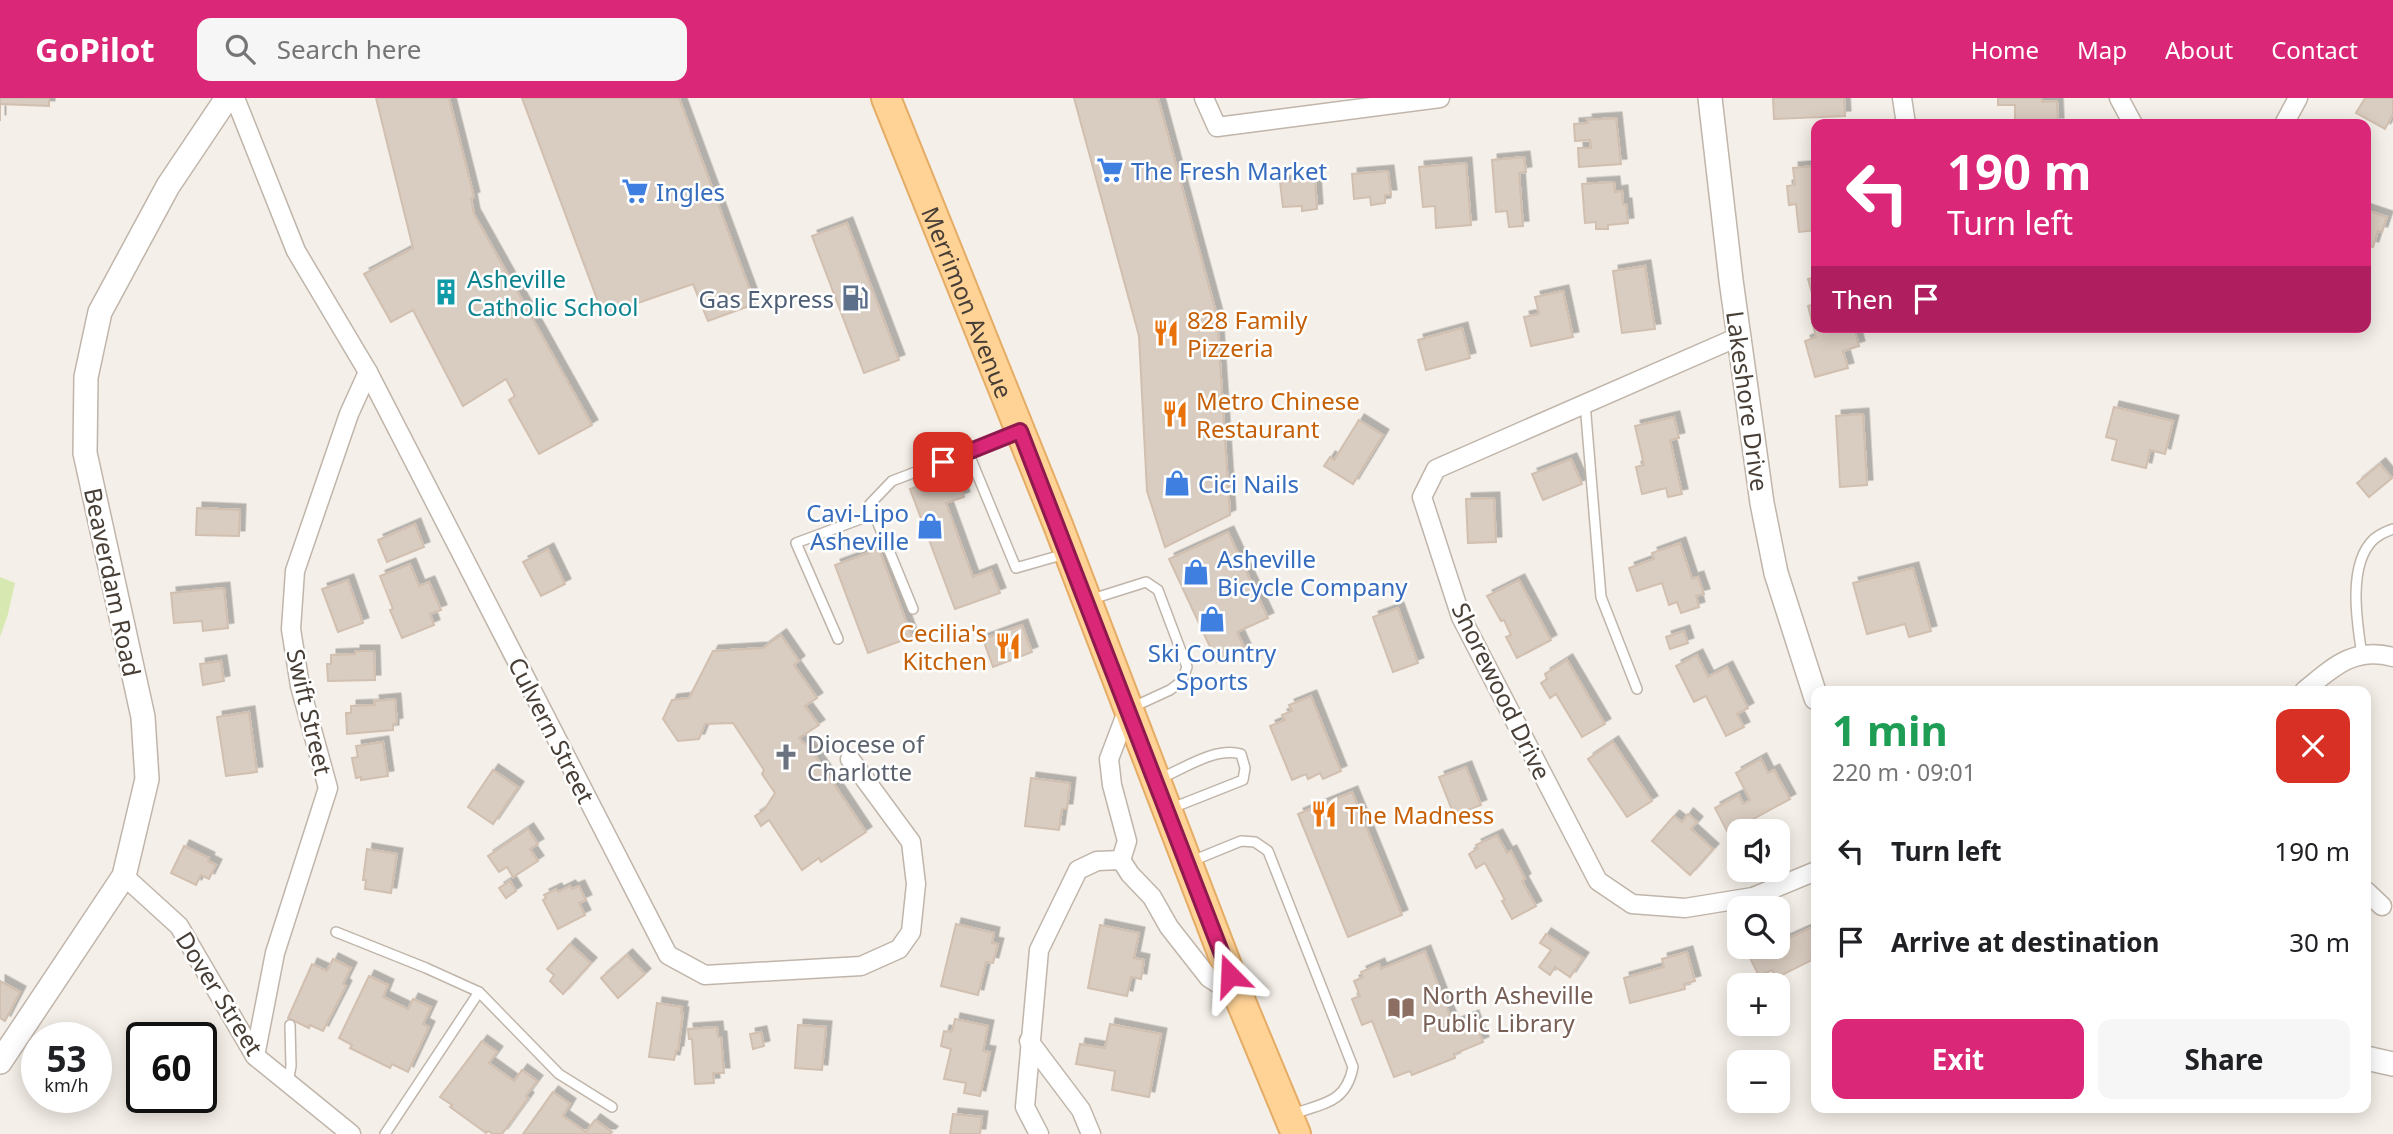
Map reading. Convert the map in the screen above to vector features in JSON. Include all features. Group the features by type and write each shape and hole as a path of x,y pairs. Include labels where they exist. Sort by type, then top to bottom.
{"main road":[{"name":"Merrimon Avenue","path":"886,98 1087,601 1239,997 1292,1125"}],"street":[{"name":"Beaverdam Road","path":"0,1062 124,876 148,779 143,717 85,453 86,377 100,312 168,186 226,98"},
{"name":"Culvern Street","path":"235,98 296,251 368,372 668,956 705,975 861,966 899,949 911,932 916,884 911,842 850,758"},
{"path":"1204,98 1217,127 1440,98"},
{"name":"Lakeshore Drive","path":"1710,98 1738,337 1762,503 1776,573 1812,686"},
{"path":"1902,98 1905,119"},
{"path":"2119,98 2130,119"},
{"path":"2287,119 2298,98"},
{"name":"Shorewood Drive","path":"1738,337 1436,469 1422,497 1461,617 1598,881 1632,904 1685,908 1754,897 1811,873"},
{"name":"Swift Street","path":"255,1056 275,953 328,788 300,686 291,629 295,571 349,414 368,372"},
{"path":"2310,686 2340,662 2362,655 2382,654 2393,657"},
{"path":"1121,860 1127,841 1112,785 1110,759 1128,709"},
{"path":"1121,860 1152,897 1169,927 1209,978 1239,997"},
{"path":"1039,1134 1025,1107 1039,950 1077,870 1097,861 1121,860"},
{"name":"Dover Street","path":"124,876 179,926 255,1056 351,1134"},
{"path":"2371,896 2382,906"},
{"path":"1029,1041 1081,1111 1091,1134"},
{"path":"2371,1059 2393,1064"}],"lane":[{"path":"1585,403 1601,597 1637,689"},
{"path":"913,609 870,504 892,481 1020,431"},
{"path":"968,452 1016,568 1068,554"},
{"path":"838,639 796,543 874,514"},
{"path":"2362,655 2356,615 2356,590 2361,558 2374,540 2393,528"},
{"path":"1087,601 1146,582 1158,590 1187,667 1182,681 1170,690 1128,709"},
{"path":"1156,781 1212,756 1229,751 1241,754 1245,768 1243,780 1167,810"},
{"path":"1187,863 1241,841 1255,842 1268,851 1273,863 1353,1067 1350,1083 1340,1097 1292,1125"},
{"path":"336,932 479,992 559,1074 612,1107"},
{"path":"385,1134 479,992"},
{"path":"288,1083 291,1066 289,1025"}],"green space":[{"path":"0,577 15,583 0,637"}],"building":[{"path":"0,98 49,98 49,106 0,104"},
{"name":"Asheville Catholic School","path":"376,98 449,98 474,197 471,198 474,214 592,425 539,454 509,400 515,396 506,379 463,406 413,310 391,322 364,274 413,248"},
{"name":"Ingles","path":"522,98 679,98 755,304 708,321 693,284 603,315"},
{"path":"1074,98 1158,98 1217,316 1230,515 1165,547 1147,491 1139,336"},
{"path":"1773,98 1844,98 1845,116 1774,119"},
{"path":"1998,98 2042,98 2042,102 2057,101 2058,119 2015,119 2015,105 1998,105"},
{"path":"2365,98 2393,98 2393,114 2385,129 2356,113"},
{"path":"1616,118 1621,164 1579,167 1578,148 1591,148 1590,140 1575,141 1574,124 1588,123 1587,120"},
{"path":"1524,157 1526,172 1519,173 1523,226 1509,227 1507,211 1496,212 1492,160"},
{"path":"1466,163 1471,225 1436,228 1435,206 1423,207 1419,167"},
{"path":"1811,166 1811,231 1799,232 1796,204 1789,205 1787,186 1795,185 1793,168"},
{"path":"1388,171 1391,195 1385,195 1385,203 1371,205 1370,197 1354,199 1352,174"},
{"path":"1315,179 1317,209 1302,211 1302,206 1283,207 1280,182"},
{"path":"1614,182 1615,192 1622,191 1628,223 1608,225 1608,229 1596,229 1596,222 1585,223 1582,184"},
{"path":"2371,212 2387,217 2382,232 2378,231 2373,247"},
{"name":"Gas Express","path":"847,223 899,360 864,373 812,236"},
{"path":"1645,266 1655,329 1622,333 1613,271"},
{"path":"1563,291 1573,337 1531,346 1524,317 1539,314 1535,297"},
{"path":"1462,328 1470,358 1426,370 1418,340"},
{"path":"1815,333 1856,333 1859,346 1843,351 1848,368 1815,377 1805,341 1816,337"},
{"path":"2114,407 2173,421 2165,454 2150,450 2146,468 2112,460 2117,440 2106,437"},
{"path":"1863,414 1867,485 1840,487 1836,416"},
{"path":"1674,417 1679,438 1670,440 1682,494 1668,497 1666,488 1642,494 1636,467 1644,465 1635,426"},
{"path":"1359,420 1383,435 1353,484 1324,466 1330,457 1334,460"},
{"path":"1571,459 1582,484 1543,500 1532,474"},
{"path":"2380,464 2392,478 2369,497 2357,483"},
{"path":"955,472 964,497 946,503 973,577 991,570 1000,593 955,609 910,489"},
{"path":"1494,498 1496,542 1468,543 1466,499"},
{"path":"197,508 240,510 239,536 196,535"},
{"path":"415,524 424,547 387,562 378,540"},
{"path":"1228,532 1268,618 1237,632 1245,649 1217,662 1169,559"},
{"path":"1680,543 1692,579 1698,577 1704,594 1696,596 1699,607 1681,613 1677,602 1669,605 1662,583 1637,591 1629,568 1654,559 1652,553"},
{"path":"548,549 565,584 541,596 523,562"},
{"path":"879,549 912,637 868,653 835,565"},
{"path":"410,564 419,586 429,582 441,610 430,614 434,625 402,638 380,576"},
{"path":"1913,568 1931,631 1909,637 1905,624 1867,634 1853,583"},
{"path":"348,580 363,623 338,632 322,589"},
{"path":"1519,580 1551,640 1517,658 1506,637 1511,635 1504,620 1501,621 1487,596"},
{"path":"224,588 228,628 203,631 202,621 174,623 171,593"},
{"path":"1398,608 1418,663 1393,672 1373,617"},
{"name":"Cecilia's Kitchen","path":"1022,625 1032,652 993,667 983,639"},
{"path":"1684,631 1688,643 1670,649 1666,637"},
{"name":"Diocese of Charlotte","path":"781,635 799,661 794,665 817,698 805,706 819,725 799,738 808,745 866,832 821,862 819,858 802,870 769,820 761,826 755,816 764,810 775,793 762,774 764,770 733,723 705,724 699,739 678,741 663,719 672,700 689,698 713,651 763,648"},
{"path":"355,651 374,651 375,680 328,681 327,664 331,664 331,655 355,654"},
{"path":"1697,655 1708,677 1727,667 1748,708 1737,714 1744,727 1726,736 1706,696 1694,702 1676,666"},
{"path":"1567,660 1605,724 1582,737 1556,694 1550,698 1541,683 1547,679 1545,674"},
{"path":"221,661 224,681 203,685 200,664"},
{"path":"1311,696 1341,771 1323,779 1320,773 1308,779 1306,774 1292,780 1270,726 1285,720 1282,715 1292,711 1289,705"},
{"path":"395,699 397,723 393,724 393,730 347,734 346,713 351,713 351,706 375,705 374,701"},
{"path":"249,712 257,772 226,776 217,717"},
{"path":"383,742 388,776 361,780 361,777 356,778 352,758 358,757 356,746"},
{"path":"1613,742 1652,801 1627,817 1588,759"},
{"path":"1761,759 1768,773 1774,770 1790,799 1754,819 1727,819 1727,831 1715,808 1739,795 1743,804 1750,800 1736,773"},
{"path":"1466,767 1481,805 1454,815 1439,777"},
{"path":"493,770 518,787 493,824 468,807"},
{"path":"1031,778 1070,783 1067,809 1062,809 1059,830 1025,826"},
{"path":"1352,792 1402,915 1348,937 1298,814"},
{"path":"1688,814 1697,822 1691,829 1713,849 1690,875 1652,841 1674,816 1682,822"},
{"path":"528,829 538,844 530,849 538,861 513,877 507,867 499,872 488,856"},
{"path":"1497,835 1507,853 1511,851 1525,879 1522,881 1536,906 1512,919 1485,863 1476,868 1469,854 1478,848 1476,845"},
{"path":"184,846 209,858 208,861 216,865 209,879 201,875 196,885 171,873"},
{"path":"367,849 397,854 391,893 365,889 366,880 363,880"},
{"path":"510,881 516,891 506,898 499,888"},
{"path":"570,886 572,889 579,886 586,900 579,903 585,915 558,929 543,900 546,898 544,895"},
{"path":"956,924 994,933 992,943 998,944 993,963 986,962 978,995 941,986"},
{"path":"1100,925 1139,933 1134,958 1144,960 1141,979 1131,977 1127,996 1088,988"},
{"path":"1811,928 1811,960 1786,973 1774,973 1772,970 1758,973 1750,959 1790,959 1790,937"},
{"path":"1546,934 1583,958 1570,977 1555,967 1550,975 1539,967 1551,950 1540,943"},
{"path":"570,944 591,963 563,994 550,981 554,975 547,969"},
{"name":"North Asheville Public Library","path":"1425,951 1453,1024 1473,1016 1483,1042 1454,1054 1455,1058 1412,1075 1410,1071 1394,1077 1372,1021 1362,1025 1352,999 1360,996 1354,981 1363,977 1361,972 1379,964 1381,969"},
{"path":"1687,952 1695,981 1684,984 1685,989 1630,1003 1624,978 1664,967 1662,959"},
{"path":"627,955 645,974 618,998 601,978"},
{"path":"333,959 351,968 343,984 346,986 323,1031 288,1018 312,964 327,971"},
{"path":"369,976 388,985 383,997 408,1009 413,999 431,1007 423,1024 429,1027 408,1072 392,1064 390,1068 350,1048 352,1045 339,1038"},
{"path":"0,981 20,992 5,1021 0,1018"},
{"path":"657,1003 682,1007 678,1051 674,1060 649,1057"},
{"path":"955,1019 988,1026 983,1051 990,1052 980,1096 964,1093 966,1083 944,1079 951,1049 941,1046 944,1031 952,1032"},
{"path":"1110,1024 1161,1034 1149,1097 1112,1090 1115,1071 1076,1064 1080,1044 1105,1048"},
{"path":"798,1025 826,1027 822,1070 795,1068"},
{"path":"717,1027 718,1037 721,1037 724,1073 713,1073 714,1083 695,1084 692,1039 689,1039 688,1029"},
{"path":"761,1032 764,1046 753,1049 750,1034"},
{"path":"482,1041 497,1052 489,1063 514,1081 522,1070 537,1081 502,1134 488,1131 486,1133 440,1097"},
{"path":"553,1092 570,1104 563,1116 586,1132 595,1120 612,1132 523,1134"},
{"path":"953,1114 982,1117 980,1134 950,1134"}],"place":[{"name":"The Fresh Market","path":"1110,170"},
{"name":"Ingles","path":"635,191"},
{"name":"Asheville Catholic School","path":"446,292"},
{"name":"Gas Express","path":"855,298"},
{"name":"828 Family Pizzeria","path":"1166,333"},
{"name":"Metro Chinese Restaurant","path":"1175,414"},
{"name":"Cici Nails","path":"1177,483"},
{"name":"Cavi-Lipo Asheville","path":"930,526"},
{"name":"Asheville Bicycle Company","path":"1196,572"},
{"name":"Ski Country Sports","path":"1212,619"},
{"name":"Cecilia's Kitchen","path":"1008,646"},
{"name":"Diocese of Charlotte","path":"786,757"},
{"name":"The Madness","path":"1324,814"},
{"name":"North Asheville Public Library","path":"1401,1008"}],"route":[{"path":"943,462 1020,431 1230,975"}]}
